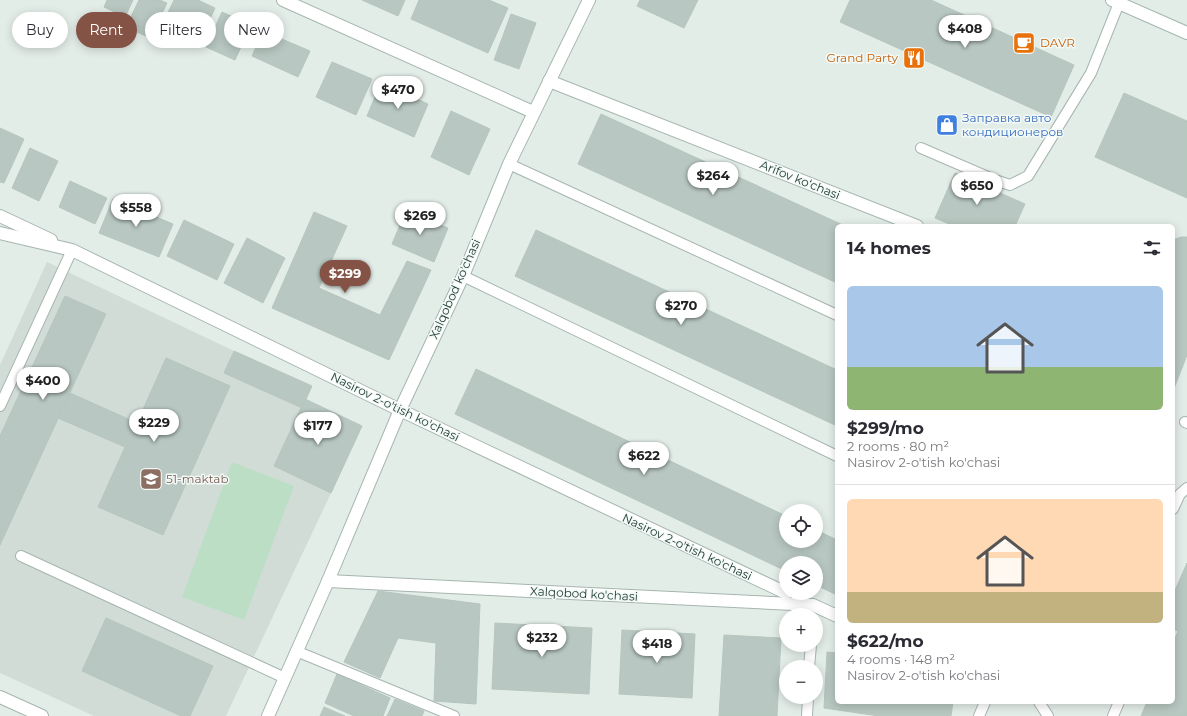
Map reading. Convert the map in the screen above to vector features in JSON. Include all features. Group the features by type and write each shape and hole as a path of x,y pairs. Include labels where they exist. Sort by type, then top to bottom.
{"street":[{"path":"283,0 533,112"},
{"name":"Xalqobod ko'chasi","path":"268,716 328,580 400,410 463,276 509,164 533,112 589,0"},
{"path":"1116,2 1187,33"},
{"name":"Arifov ko‘chasi","path":"549,81 912,224"},
{"path":"0,216 72,250"},
{"name":"Nasirov 2-o'tish ko'chasi","path":"0,233 72,250 400,410 779,590"},
{"name":"Xalqobod ko'chasi","path":"328,580 781,608"},
{"name":"Nasirov 2-o'tish ko'chasi","path":"797,600 810,608"},
{"name":"Xalqobod ko'chasi","path":"823,612 835,616"},
{"path":"0,697 42,716"}],"lane":[{"path":"921,148 994,180 1010,185 1028,176 1091,73 1116,2"},
{"path":"509,164 835,314"},
{"path":"0,406 72,250"},
{"path":"463,276 835,455"},
{"path":"1175,505 1180,494 1187,488"},
{"path":"21,556 285,678"},
{"path":"296,651 454,716"},
{"path":"806,716 807,704"},
{"path":"979,716 984,704"},
{"path":"1040,704 1048,716"},
{"path":"1113,716 1118,704"}],"shaded area":[{"name":"51-maktab","path":"47,262 234,351 224,373 302,408 331,493 226,716 94,716 0,673 0,365"}],"green space":[{"path":"232,462 294,486 244,620 182,597"}],"building":[{"path":"107,0 133,0 127,12 114,12 104,7"},
{"path":"139,0 160,0 167,3 163,12 145,12 145,36 137,32 137,12 133,12"},
{"path":"174,0 198,0 215,8 213,12 168,12"},
{"path":"362,0 405,0 398,16"},
{"path":"419,0 489,0 508,8 488,53 411,19"},
{"path":"640,0 698,0 684,28 637,6"},
{"path":"850,0 931,0 1074,65 1051,117 840,22"},
{"path":"222,12 224,13 224,48 240,48 235,60 208,48 216,48 216,25"},
{"path":"511,14 536,23 519,69 494,60"},
{"path":"284,40 310,51 298,77 252,56 256,48 284,48"},
{"path":"332,62 372,79 356,115 316,97"},
{"path":"381,83 428,104 414,137 367,116"},
{"path":"1124,93 1187,121 1187,198 1095,157"},
{"path":"451,111 490,129 469,175 431,157"},
{"path":"601,114 841,224 835,224 835,282 578,164"},
{"path":"0,128 24,139 4,183 0,182"},
{"path":"30,148 58,161 39,201 12,188"},
{"path":"955,173 1025,204 1016,224 949,224 935,218"},
{"path":"70,181 107,198 95,224 59,207"},
{"path":"113,199 173,224 159,257 99,233"},
{"path":"406,211 448,228 434,262 392,244"},
{"path":"314,212 347,226 319,288 380,315 407,261 431,270 389,360 272,308"},
{"path":"184,220 234,244 217,280 167,256"},
{"path":"536,230 835,369 835,425 515,276"},
{"path":"1187,237 1187,355 1175,386 1175,239"},
{"path":"247,238 285,258 263,303 224,283"},
{"path":"65,296 106,314 0,545 0,436"},
{"path":"234,351 312,386 302,408 224,373"},
{"path":"166,358 230,386 163,535 98,507 125,447 58,418 70,393 137,423"},
{"path":"476,369 779,513 779,548 823,548 823,533 835,539 835,594 823,588 823,556 779,556 779,568 455,414"},
{"path":"305,399 362,426 331,493 274,466"},
{"path":"1187,563 1187,716 1141,716 1146,704 1175,704 1175,638 1178,631 1175,630 1175,590"},
{"path":"378,591 480,604 476,704 434,701 436,643 398,638 380,678 344,662"},
{"path":"106,618 213,666 190,716 181,716 82,671"},
{"path":"495,623 592,628 589,694 492,689"},
{"path":"622,630 695,634 692,698 619,694"},
{"path":"724,635 779,638 779,652 780,652 777,716 719,716"},
{"path":"827,652 835,653 835,704 953,704 951,716 879,716 824,708"},
{"path":"337,674 390,698 383,716 354,716 325,703"},
{"path":"395,699 424,711 422,716 387,716"},
{"path":"324,707 345,716 320,716"}],"place":[{"name":"DAVR","path":"1024,43"},
{"name":"Grand Party","path":"914,58"},
{"name":"Заправка авто кондиционеров","path":"947,125"},
{"name":"51-maktab","path":"151,479"}]}
